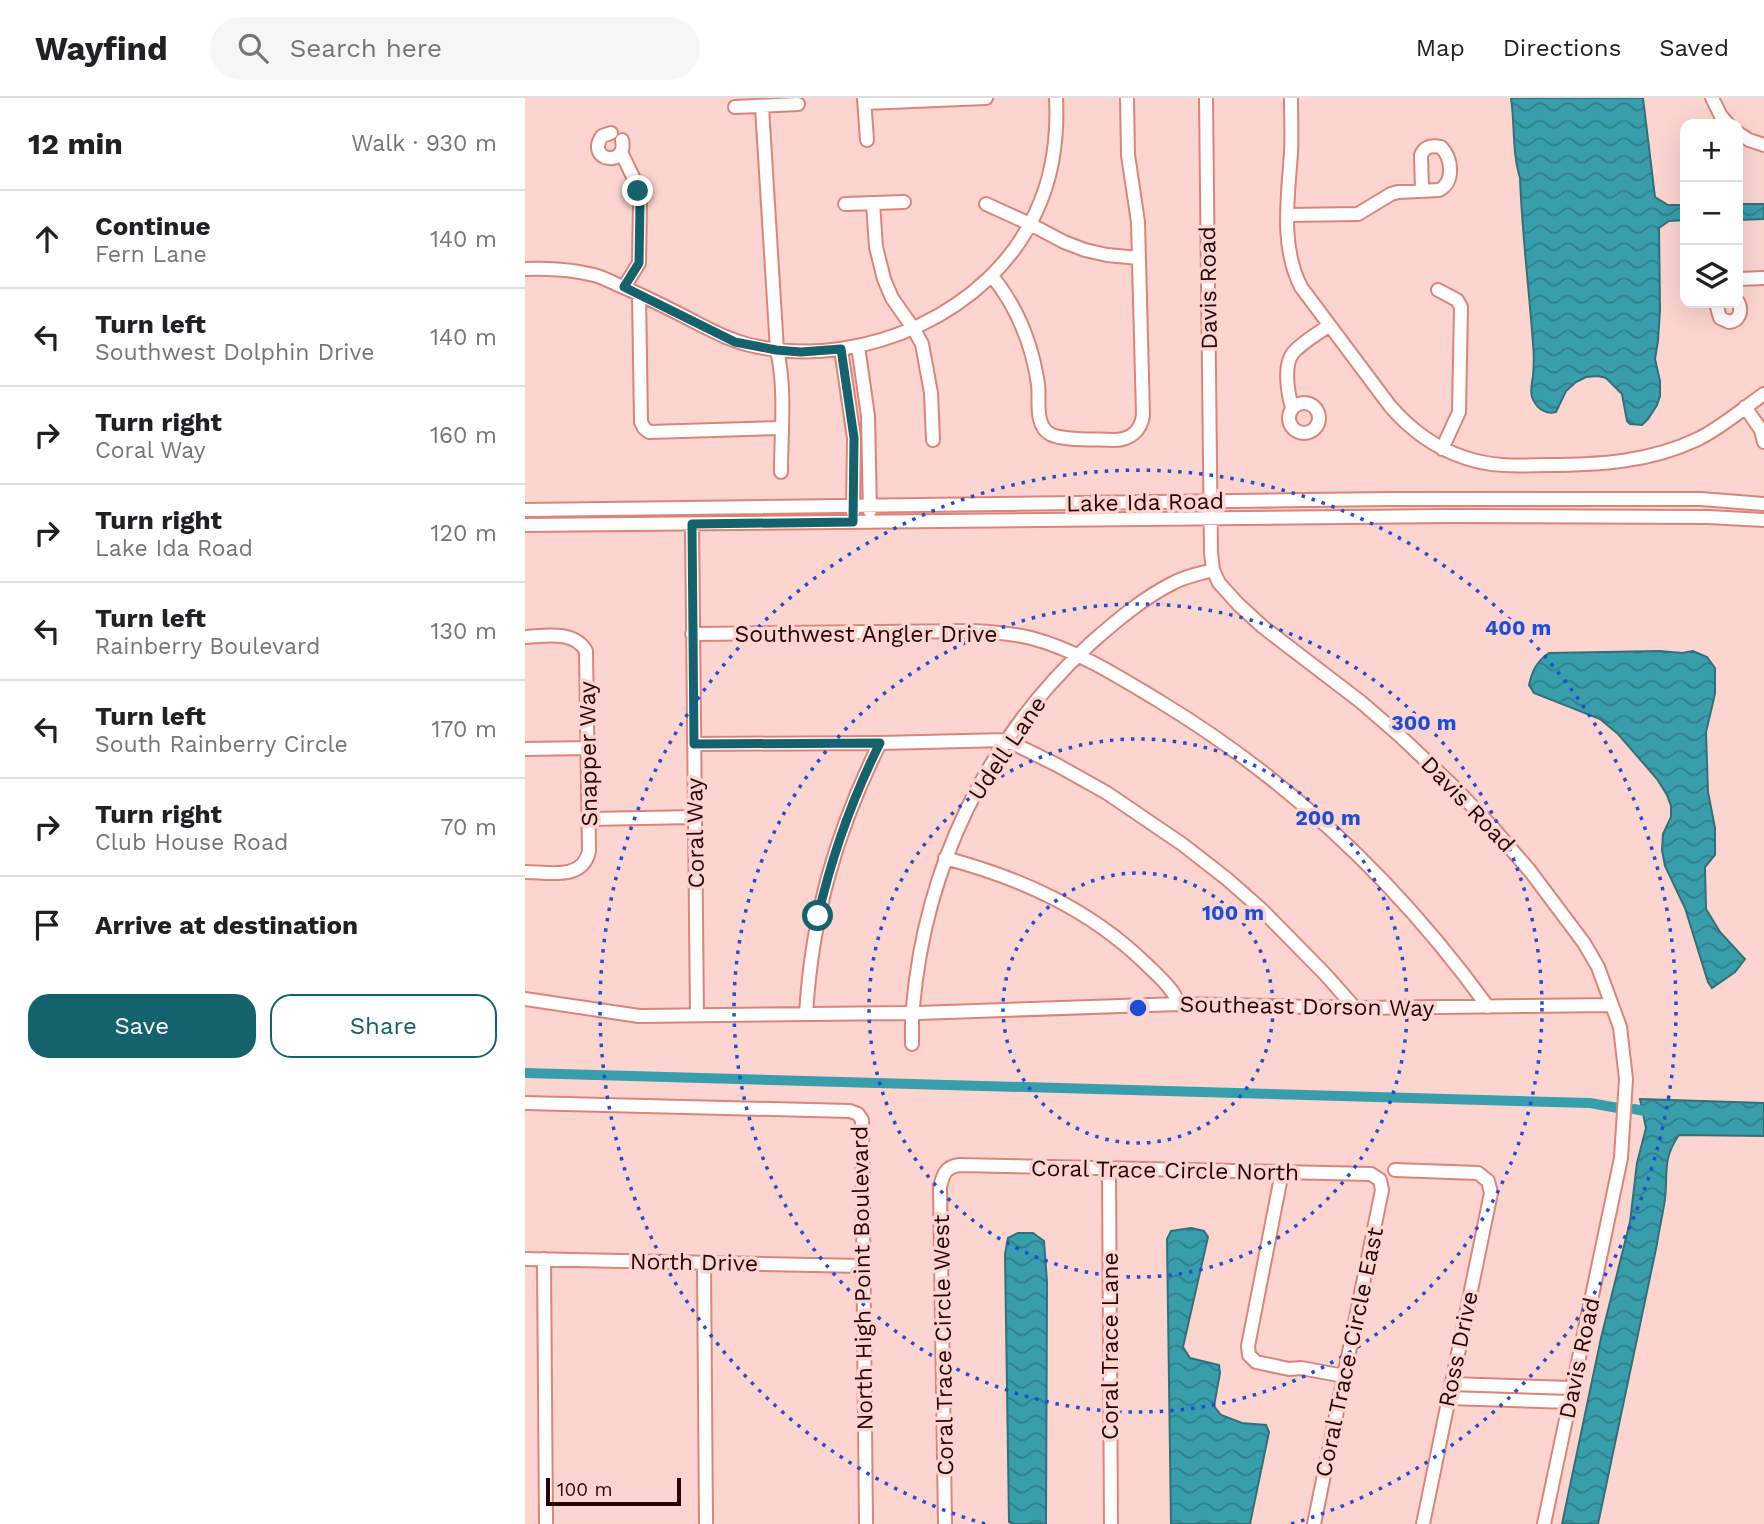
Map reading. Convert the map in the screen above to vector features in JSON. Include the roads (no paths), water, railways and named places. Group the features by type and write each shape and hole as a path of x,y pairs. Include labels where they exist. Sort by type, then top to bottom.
{"street":[{"path":"867,140 864,101 986,98"},
{"path":"525,269 551,268 597,276 735,342 776,350 801,352 841,349 889,338 954,306 992,276 1008,258 1030,224 1052,167 1056,143 1056,98"},
{"path":"992,276 1021,321 1035,366 1039,389 1039,419 1051,435 1061,438 1119,440 1136,432 1143,415 1138,222 1128,155 1128,98"},
{"name":"Davis Road","path":"1206,98 1210,519 1213,570 1223,589 1238,604 1399,735 1493,828 1530,871 1584,943 1598,967 1620,1027 1626,1079 1621,1157 1544,1524"},
{"path":"1291,98 1288,215 1289,249 1295,275 1301,287 1390,406 1424,439 1441,449 1473,461 1500,465 1615,463 1658,454 1700,438 1755,400"},
{"path":"1712,98 1724,119"},
{"path":"735,107 798,104"},
{"path":"762,107 776,350 780,365 781,472"},
{"path":"1743,136 1764,145"},
{"path":"618,141 634,179 640,204 639,263 624,287"},
{"path":"1288,215 1358,214 1391,194 1422,190"},
{"path":"845,204 904,202"},
{"path":"873,203 876,247 884,279 892,298 922,344 932,393 933,440"},
{"path":"986,204 1085,250 1139,258"},
{"path":"1743,279 1764,278"},
{"path":"1439,290 1457,300 1461,307 1460,405 1457,418 1441,449"},
{"path":"639,294 641,422 644,428 649,432 781,429"},
{"path":"1717,308 1720,318 1729,322 1735,321 1739,316 1740,308"},
{"path":"1292,408 1288,393 1289,360 1296,350 1329,325"},
{"path":"858,346 868,416 870,522"},
{"path":"841,349 854,438 853,522"},
{"path":"1755,400 1764,412"},
{"path":"1755,400 1764,442"},
{"path":"1468,516 1473,509 1495,499"},
{"name":"Lake Ida Road","path":"525,510 1495,499 1701,499 1763,503"},
{"path":"1732,517 1763,503"},
{"name":"Lake Ida Road","path":"525,525 1468,516 1732,517 1764,520"},
{"name":"Coral Way","path":"692,524 697,1016"},
{"name":"Udell Lane","path":"912,1044 912,1013 927,914 945,858 972,796 1006,740 1043,692 1077,656 1126,614 1172,583 1213,570"},
{"name":"Southwest Angler Drive","path":"692,634 998,632 1047,643 1077,656 1179,713 1258,768 1303,804 1356,852 1406,904 1488,1007"},
{"name":"Snapper Way","path":"525,636 564,636 577,640 587,657 589,819 588,858 579,869 566,872 525,872"},
{"path":"694,744 1006,740 1107,793 1182,844 1261,909 1355,1008"},
{"path":"806,1014 811,952 826,880 849,810 880,743"},
{"path":"525,749 588,748"},
{"path":"589,819 695,817"},
{"path":"945,858 1011,878 1090,919 1137,956 1174,993 1179,1004"},
{"name":"Southeast Dorson Way","path":"525,999 633,1016 912,1013 1179,1004 1355,1008 1612,1005"},
{"name":"North High Point Boulevard","path":"525,1103 849,1111 858,1114 862,1120 866,1524"},
{"name":"Coral Trace Circle North","path":"948,1168 959,1165 1371,1174 1380,1180"},
{"name":"Coral Trace Circle West","path":"945,1524 940,1188 948,1168"},
{"name":"Coral Trace Lane","path":"1108,1168 1111,1524"},
{"name":"Ross Drive","path":"1395,1170 1471,1172 1488,1181 1491,1194 1423,1524"},
{"path":"1282,1172 1248,1346 1249,1355 1256,1362 1344,1376"},
{"name":"Coral Trace Circle East","path":"1314,1524 1382,1191 1380,1180"},
{"name":"North Drive","path":"525,1259 863,1266"},
{"path":"544,1259 546,1524"},
{"path":"704,1262 706,1524"},
{"path":"1451,1384 1573,1388"},
{"path":"1448,1398 1570,1402"}],"water":[{"path":"1511,98 1643,98 1655,197 1668,205 1680,205 1680,220 1669,221 1659,228 1660,310 1655,359 1660,396 1657,405 1642,425 1630,424 1627,421 1622,394 1606,378 1586,377 1576,382 1566,391 1556,412 1541,410 1532,397 1533,348 1520,178"},
{"path":"1743,204 1764,204 1764,219 1743,220"},
{"path":"1693,651 1707,657 1715,668 1715,694 1706,732 1708,792 1715,828 1715,855 1705,867 1706,909 1720,932 1745,959 1735,972 1712,988 1685,908 1665,866 1663,834 1671,817 1667,795 1657,779 1618,734 1600,719 1534,693 1529,685 1541,659 1549,653"},
{"path":"1640,1099 1764,1103 1764,1136 1679,1135 1670,1151 1657,1244 1598,1524 1562,1524 1601,1338 1630,1222 1637,1163 1646,1128"},
{"path":"1191,1228 1204,1231 1208,1237 1183,1347 1190,1358 1219,1365 1214,1406 1221,1415 1242,1423 1266,1425 1269,1432 1250,1524 1171,1524 1167,1239 1171,1231"},
{"path":"1018,1233 1033,1233 1044,1241 1047,1282 1046,1524 1009,1522 1005,1254 1008,1238"}],"waterway":[{"path":"525,1073 1590,1103 1618,1108"},
{"path":"1634,1109 1654,1113"}]}
